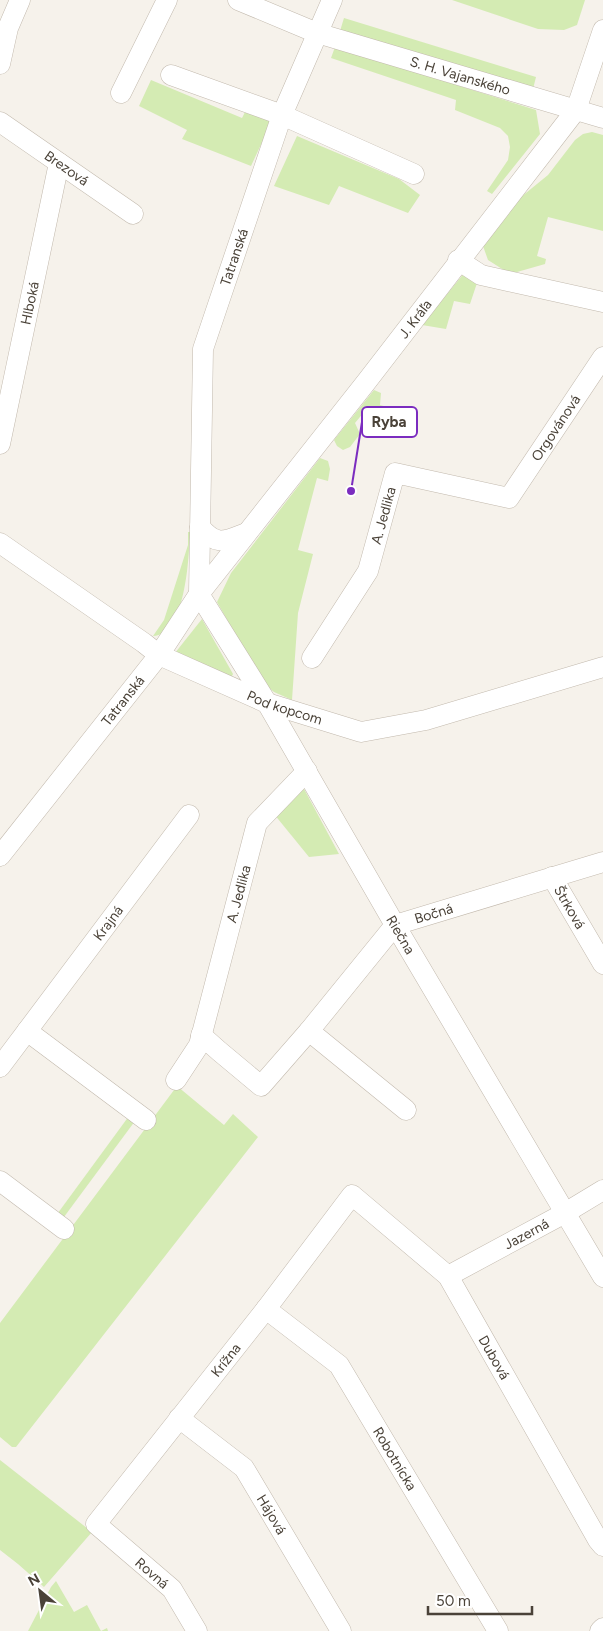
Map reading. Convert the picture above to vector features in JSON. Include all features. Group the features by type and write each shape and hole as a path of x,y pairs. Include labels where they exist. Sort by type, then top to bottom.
{"street":[{"path":"0,64 8,28 20,0"},
{"path":"121,92 168,0"},
{"name":"S. H. Vajanského","path":"238,0 317,33 603,118"},
{"name":"Tatranská","path":"0,856 159,655 199,594 203,349 282,115 332,0"},
{"name":"J. Kráľa","path":"199,594 576,110 603,30"},
{"path":"171,75 282,115 414,174"},
{"name":"Brezová","path":"0,122 133,214"},
{"name":"Hlboká","path":"0,444 59,163"},
{"path":"458,260 481,275 603,302"},
{"name":"Orgovánová","path":"509,498 603,357"},
{"name":"A. Jedlika","path":"312,658 368,571 395,472 509,498"},
{"path":"200,527 208,537 222,542 246,533"},
{"name":"Pod kopcom","path":"0,543 159,655 267,703 361,732 426,720 603,667"},
{"name":"Riečna","path":"199,594 267,703 564,1214 603,1277"},
{"name":"A. Jedlika","path":"176,1080 199,1045 257,824 307,771"},
{"name":"Krajná","path":"0,1068 189,815"},
{"name":"Bočná","path":"395,925 603,862"},
{"name":"Štrková","path":"552,877 603,964"},
{"path":"201,1034 261,1086 309,1031 395,925"},
{"path":"27,1031 146,1120"},
{"path":"309,1031 406,1110"},
{"path":"0,1181 64,1230"},
{"name":"Jazerná","path":"448,1276 564,1214 603,1190"},
{"name":"Dubová","path":"352,1195 448,1276 593,1532 603,1546"},
{"name":"Krížna","path":"96,1524 266,1309 352,1195"},
{"name":"Robotnícka","path":"266,1309 339,1365 498,1631"},
{"name":"Hájová","path":"179,1418 244,1468 341,1631"},
{"name":"Rovná","path":"96,1524 172,1590 197,1631"}],"green space":[{"path":"452,0 585,0 577,25 564,30 538,29"},
{"path":"344,18 536,77 533,89 340,31"},
{"path":"335,47 536,110 540,134 492,194 487,191 508,160 510,147 508,136 500,128 455,110 456,100 331,58"},
{"path":"151,80 242,118 247,108 272,121 251,166 182,139 187,130 139,106"},
{"path":"592,132 603,135 603,231 548,217 537,256 546,259 545,264 510,274 488,260 483,246 521,197 548,175 575,140 583,134"},
{"path":"297,136 399,179 420,195 408,213 339,186 329,205 274,186"},
{"path":"465,272 477,283 470,304 454,301 446,329 422,325"},
{"path":"374,390 381,393 380,405 402,411 402,414 369,406 355,423 360,434 350,447 343,450 337,446 334,440"},
{"path":"320,458 328,461 330,469 328,481 317,478 298,550 313,554 298,613 292,700 274,692 262,682 217,602 231,573"},
{"path":"188,532 190,532 187,575 179,609 173,623 164,632 153,636 164,620 188,545"},
{"path":"202,619 233,674 231,678 175,653"},
{"path":"303,787 339,854 309,857 274,814"},
{"path":"177,1086 224,1125 233,1114 258,1137 16,1447 12,1447 0,1437 0,1323"},
{"path":"129,1116 135,1121 61,1221 55,1217"},
{"path":"0,1460 92,1532 44,1587 0,1550"},
{"path":"56,1581 74,1612 87,1605 101,1631 28,1631"}],"place":[{"name":"Ryba","path":"351,491"}]}
